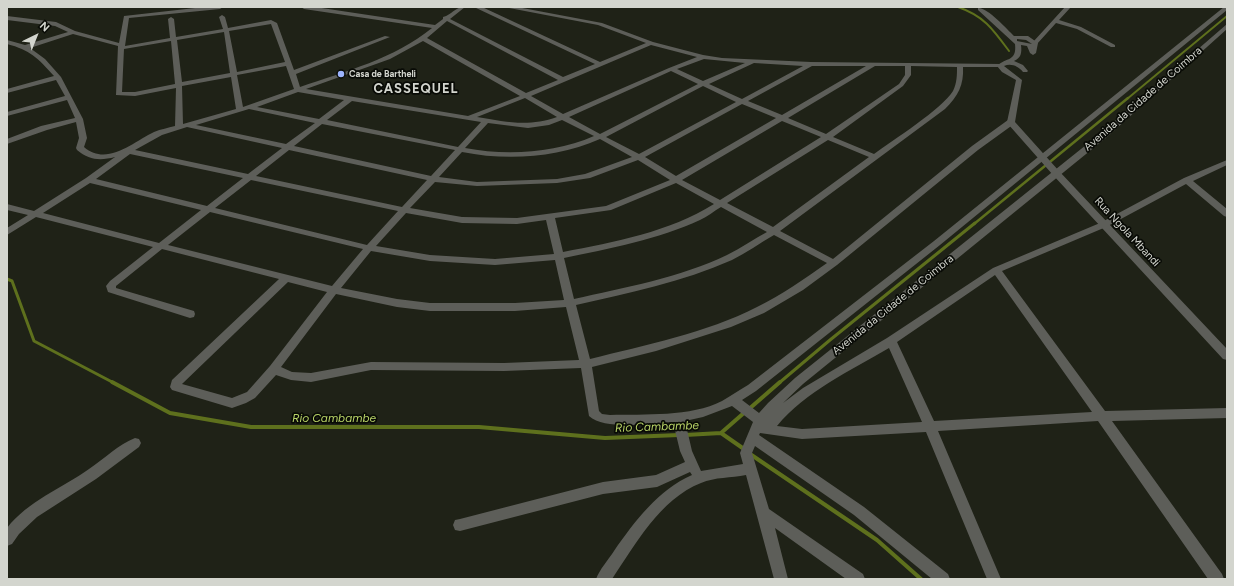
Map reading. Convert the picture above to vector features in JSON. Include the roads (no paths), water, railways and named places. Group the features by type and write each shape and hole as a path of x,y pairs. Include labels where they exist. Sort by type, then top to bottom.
{"street":[{"path":"220,7 126,16 121,47 118,94 135,94 178,84 289,63"},
{"path":"304,7 435,27"},
{"path":"7,232 89,180 148,138 183,126 240,110 388,58 423,38 445,18 462,7"},
{"path":"477,7 599,64"},
{"path":"507,7 600,24 652,43 703,57 752,62 811,64 962,65 1028,63"},
{"path":"1016,42 1017,38 1030,40 1042,34 1068,7"},
{"name":"Avenida da Cidade de Coimbra","path":"550,217 586,364 593,413 599,418 610,420 679,420 737,403 785,362 937,243 1227,7"},
{"path":"977,8 1030,40"},
{"path":"977,8 1000,24 1016,42 1018,51 1016,58 1001,64"},
{"path":"222,17 226,29 240,110"},
{"path":"7,18 49,23 121,47 265,22 274,23 298,90"},
{"path":"445,18 563,80"},
{"path":"171,19 183,126"},
{"path":"1055,21 1079,28 1113,46"},
{"name":"Avenida da Cidade de Coimbra","path":"757,426 763,415 800,381 1054,171 1104,135 1227,26"},
{"path":"25,47 73,32"},
{"path":"292,73 387,37"},
{"path":"423,38 563,117 639,157 676,180 834,263"},
{"path":"962,65 1021,73 1028,63 1030,40"},
{"path":"7,42 25,47 43,60 58,77 79,119 83,138 80,148 87,156 101,158 129,151 404,210 462,220 517,221 608,208 630,200 676,180 873,65"},
{"path":"1016,42 1030,45 1028,63 1017,88"},
{"path":"469,118 652,43"},
{"path":"298,90 486,121 528,126 546,123 563,117 670,69 703,57"},
{"path":"248,107 484,154 508,155 537,153 570,147 601,136 704,83 752,62"},
{"path":"183,126 434,179 477,184 557,181 587,176 639,157 811,64"},
{"path":"274,369 292,376 308,377 325,375 357,367 371,366 453,368 586,364 656,347 727,324 760,310 834,263 975,148 1011,122 1019,80 1000,68 1001,64"},
{"path":"89,180 369,248 430,258 495,262 559,256 608,246 653,234 697,218 722,204 827,137 901,85 908,75 908,65"},
{"path":"7,207 334,290 397,303 430,307 515,307 570,303 642,287 700,269 730,257 773,232 950,100 955,94 961,81 962,65"},
{"path":"670,69 704,83 741,101 875,157"},
{"path":"7,90 58,77"},
{"path":"7,114 68,96"},
{"path":"190,314 112,290 111,286 208,208 351,98"},
{"path":"7,142 44,128 79,119"},
{"path":"287,277 176,383 176,386 232,403 251,395 274,369 334,290 369,248 486,121"},
{"name":"Rua Ngola Mbandi","path":"1011,122 1103,225 1227,356"},
{"path":"781,579 764,513 746,453 757,426 778,414 796,399 891,341 996,270 1103,225 1187,180 1227,162"},
{"path":"1187,180 1227,214"},
{"path":"996,270 1018,297 1217,579"},
{"path":"891,341 930,426 994,579"},
{"path":"737,403 757,426 943,579"},
{"path":"757,426 802,434 1102,416 1227,413"},
{"path":"679,420 686,451 699,477"},
{"path":"7,539 14,529 28,516 94,473 135,443"},
{"path":"460,525 603,488 657,481 692,465"},
{"path":"603,579 650,514 675,491 699,477 750,468"},
{"path":"764,513 858,579"}],"waterway":[{"path":"958,7 975,15 987,24 1009,51"},
{"path":"1127,99 1227,16"},
{"path":"974,224 1128,98"},
{"path":"779,383 975,223"},
{"name":"Rio Cambambe","path":"7,279 12,281 34,341 114,383"},
{"name":"Rio Cambambe","path":"112,382 170,413 251,427 479,427 605,438 679,435"},
{"path":"749,409 780,382"},
{"path":"721,433 745,412"},
{"name":"Rio Cambambe","path":"685,435 721,433"},
{"path":"721,433 744,449"},
{"path":"750,454 877,540 921,579"}],"place":[{"name":"Casa de Bartheli","path":"341,74"}],"district":[{"name":"CASSEQUEL","path":"416,89"}]}
